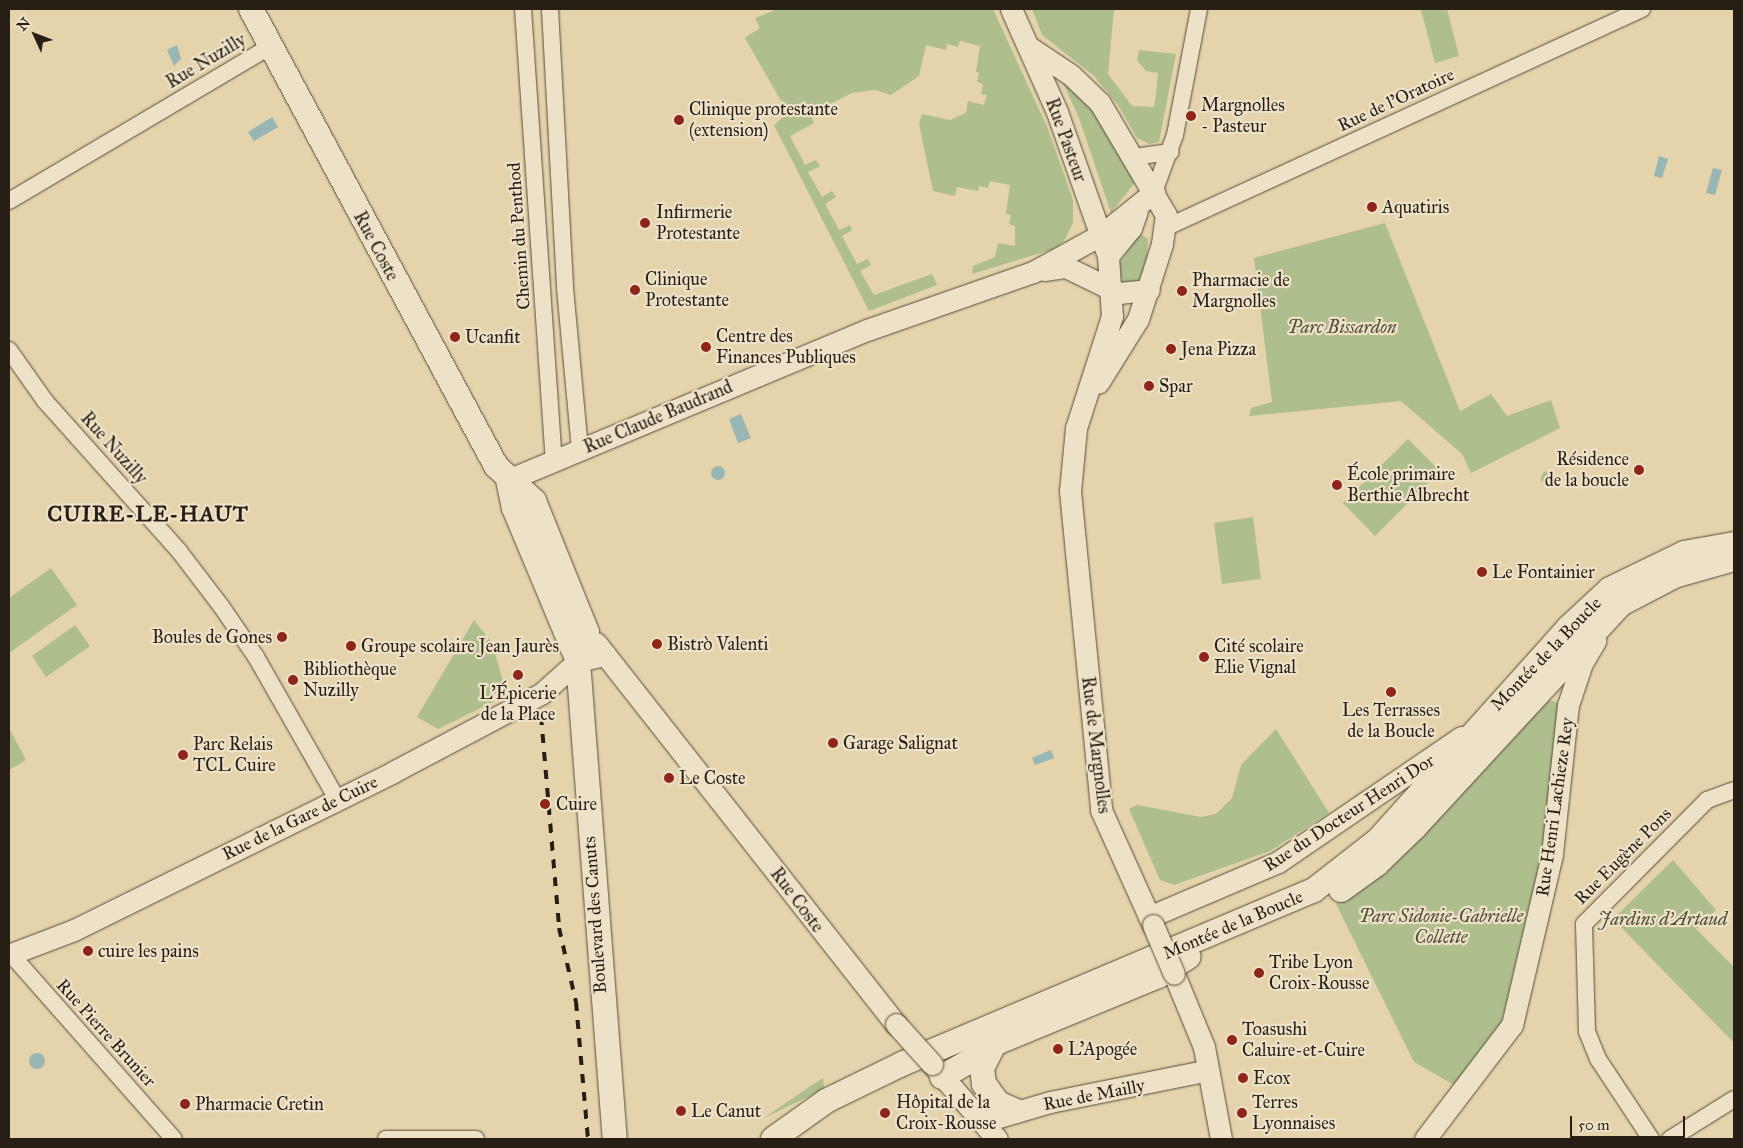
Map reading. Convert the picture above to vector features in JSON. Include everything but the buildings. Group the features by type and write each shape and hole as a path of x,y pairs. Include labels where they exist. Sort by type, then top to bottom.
{"main road":[{"name":"Rue Coste","path":"251,9 269,47 508,480 514,508 578,661"},
{"name":"Rue Coste","path":"508,480 534,501 587,632"},
{"name":"Montée de la Boucle","path":"779,1135 826,1101 965,1035 1282,907 1314,890 1378,840 1485,718 1585,609 1610,589 1684,553 1734,544"},
{"name":"Montée de la Boucle","path":"779,1135 973,1039 1294,915 1336,894 1377,864 1621,604 1646,590 1708,563 1734,560"},
{"path":"578,661 587,632"},
{"name":"Boulevard des Canuts","path":"578,661 615,1139"},
{"path":"937,1071 989,1050 1002,1040 1158,976 1200,951"},
{"path":"989,1050 982,1068 987,1090 998,1103 1016,1111"}],"street":[{"name":"Chemin du Penthod","path":"523,9 554,461"},
{"path":"550,9 565,290 580,450"},
{"name":"Rue Pasteur","path":"1012,9 1029,47 1102,234"},
{"path":"1102,234 1137,211 1154,192 1171,152 1199,9"},
{"name":"Rue de l'Oratoire","path":"1165,228 1642,9"},
{"name":"Rue Nuzilly","path":"9,201 269,47"},
{"name":"Rue Pasteur","path":"1029,47 1091,93 1134,157 1154,192"},
{"path":"1134,157 1171,152"},
{"name":"Rue de Margnolles","path":"1088,391 1118,357 1149,290 1165,228 1166,215 1154,192"},
{"path":"1108,256 1132,228 1137,211"},
{"name":"Rue Claude Baudrand","path":"508,480 867,330 1033,272 1102,234"},
{"name":"Rue de Margnolles","path":"1102,234 1108,256 1112,316 1076,428 1070,492 1100,801 1197,1024 1221,1139"},
{"name":"Rue Claude Baudrand","path":"1033,272 1066,267 1110,291"},
{"path":"1110,291 1149,290"},
{"name":"Rue Nuzilly","path":"9,350 45,401 179,551 221,606 256,657 337,799"},
{"name":"Rue Henri Lachieze Rey","path":"1425,1139 1512,1025 1552,854 1574,684 1591,646 1646,590"},
{"name":"Rue Coste","path":"587,632 896,1024 996,1139"},
{"path":"578,661 604,654"},
{"name":"Rue de la Gare de Cuire","path":"9,954 74,930 337,799 542,693 578,661"},
{"name":"Rue du Docteur Henri Dor","path":"1151,921 1278,862 1432,760 1485,718"},
{"name":"Rue Eugène Pons","path":"1651,1139 1598,1058 1588,1032 1584,924 1707,800 1734,790"},
{"name":"Rue Pierre Brunier","path":"9,954 174,1139"},
{"name":"Rue de Mailly","path":"982,1122 1016,1111 1208,1070"},
{"path":"1670,1139 1734,1099"},
{"path":"386,1139 476,1139"}],"green space":[{"path":"778,9 993,9 1048,129 1073,200 1073,223 1064,241 1054,249 972,274 973,266 995,257 998,243 1015,246 1015,226 1009,224 1011,215 1006,214 1010,185 990,181 988,188 979,186 978,191 957,187 955,196 933,191 919,124 922,114 950,120 966,113 968,101 984,105 987,95 981,94 983,84 977,82 979,73 976,72 980,46 960,41 958,47 947,44 946,50 926,45 919,76 891,95 875,90 852,93 810,114 814,123 790,136 805,165 816,160 820,166 808,172 822,197 832,191 836,197 825,204 839,230 850,225 852,230 842,236 857,264 868,259 871,265 860,271 874,295 932,274 937,285 869,311 774,125 788,113 745,38 760,28 755,18"},
{"path":"1032,9 1114,9 1108,74 1132,106 1154,107 1156,95 1158,73 1146,71 1137,60 1139,50 1176,54 1159,142 1149,144 1137,138 1118,105 1093,75 1042,35"},
{"path":"1447,9 1459,56 1435,63 1421,10"},
{"path":"1062,81 1082,94 1136,181 1111,213 1079,118"},
{"name":"Parc Bissardon","path":"1385,223 1460,411 1491,394 1507,416 1551,400 1560,428 1471,473 1462,454 1401,401 1249,416 1251,408 1272,402 1254,258"},
{"path":"1138,232 1148,239 1147,260 1139,281 1123,284 1119,265"},
{"path":"1408,439 1440,471 1375,536 1343,503"},
{"path":"1545,471 1551,471 1555,478 1551,485 1545,485 1541,481 1541,475"},
{"path":"1253,517 1261,579 1222,584 1214,523"},
{"path":"51,568 77,605 9,653 9,598"},
{"path":"474,620 492,643 505,688 490,696 493,702 438,729 417,717"},
{"path":"75,625 90,646 46,677 32,656"},
{"name":"Parc Sidonie-Gabrielle Collette","path":"1545,698 1560,704 1543,848 1501,1025 1456,1086 1414,1062 1336,904 1406,852"},
{"path":"9,728 26,760 9,770"},
{"path":"1276,729 1329,813 1270,851 1174,885 1160,880 1129,809 1137,805 1201,817 1216,814 1232,798 1241,765"},
{"name":"Jardins d'Artaud","path":"1673,860 1716,910 1696,929 1734,967 1734,1043 1613,919"},
{"path":"823,1078 824,1089 764,1118 812,1085"}],"water":[{"path":"177,45 181,59 174,66 167,50"},
{"path":"272,117 278,127 254,141 248,132"},
{"path":"1659,156 1668,159 1662,178 1654,176"},
{"path":"1713,168 1722,170 1715,195 1706,193"},
{"path":"741,414 751,438 738,443 729,419"},
{"path":"715,466 721,466 725,473 721,480 715,480 711,476 711,470"},
{"path":"1051,750 1054,758 1035,765 1032,758"},
{"path":"34,1053 40,1053 45,1058 43,1067 34,1069 29,1064 29,1058"}],"railway":[{"path":"541,716 559,928 576,1002 588,1139"}],"place":[{"name":"Margnolles - Pasteur","path":"1191,116"},
{"name":"Clinique protestante (extension)","path":"679,120"},
{"name":"Aquatiris","path":"1372,207"},
{"name":"Infirmerie Protestante","path":"645,223"},
{"name":"Clinique Protestante","path":"635,290"},
{"name":"Pharmacie de Margnolles","path":"1182,291"},
{"name":"Ucanfit","path":"455,337"},
{"name":"Centre des Finances Publiques","path":"706,347"},
{"name":"Jena Pizza","path":"1171,349"},
{"name":"Spar","path":"1149,386"},
{"name":"Résidence de la boucle","path":"1639,470"},
{"name":"École primaire Berthie Albrecht","path":"1337,485"},
{"name":"Le Fontainier","path":"1482,572"},
{"name":"Boules de Gones","path":"282,637"},
{"name":"Bistrò Valenti","path":"657,644"},
{"name":"Groupe scolaire Jean Jaurès","path":"351,646"},
{"name":"Cité scolaire Elie Vignal","path":"1204,657"},
{"name":"L'Épicerie de la Place","path":"518,675"},
{"name":"Bibliothèque Nuzilly","path":"293,680"},
{"name":"Les Terrasses de la Boucle","path":"1391,692"},
{"name":"Garage Salignat","path":"833,743"},
{"name":"Parc Relais TCL Cuire","path":"183,755"},
{"name":"Le Coste","path":"669,778"},
{"name":"Cuire","path":"545,804"},
{"name":"cuire les pains","path":"88,951"},
{"name":"Tribe Lyon Croix-Rousse","path":"1259,973"},
{"name":"Toasushi Caluire-et-Cuire","path":"1232,1040"},
{"name":"L'Apogée","path":"1058,1049"},
{"name":"Ecox","path":"1243,1078"},
{"name":"Pharmacie Cretin","path":"185,1104"},
{"name":"Le Canut","path":"681,1111"},
{"name":"Hôpital de la Croix-Rousse","path":"885,1113"},
{"name":"Terres Lyonnaises","path":"1242,1113"}],"district":[{"name":"CUIRE-LE-HAUT","path":"148,514"}]}
